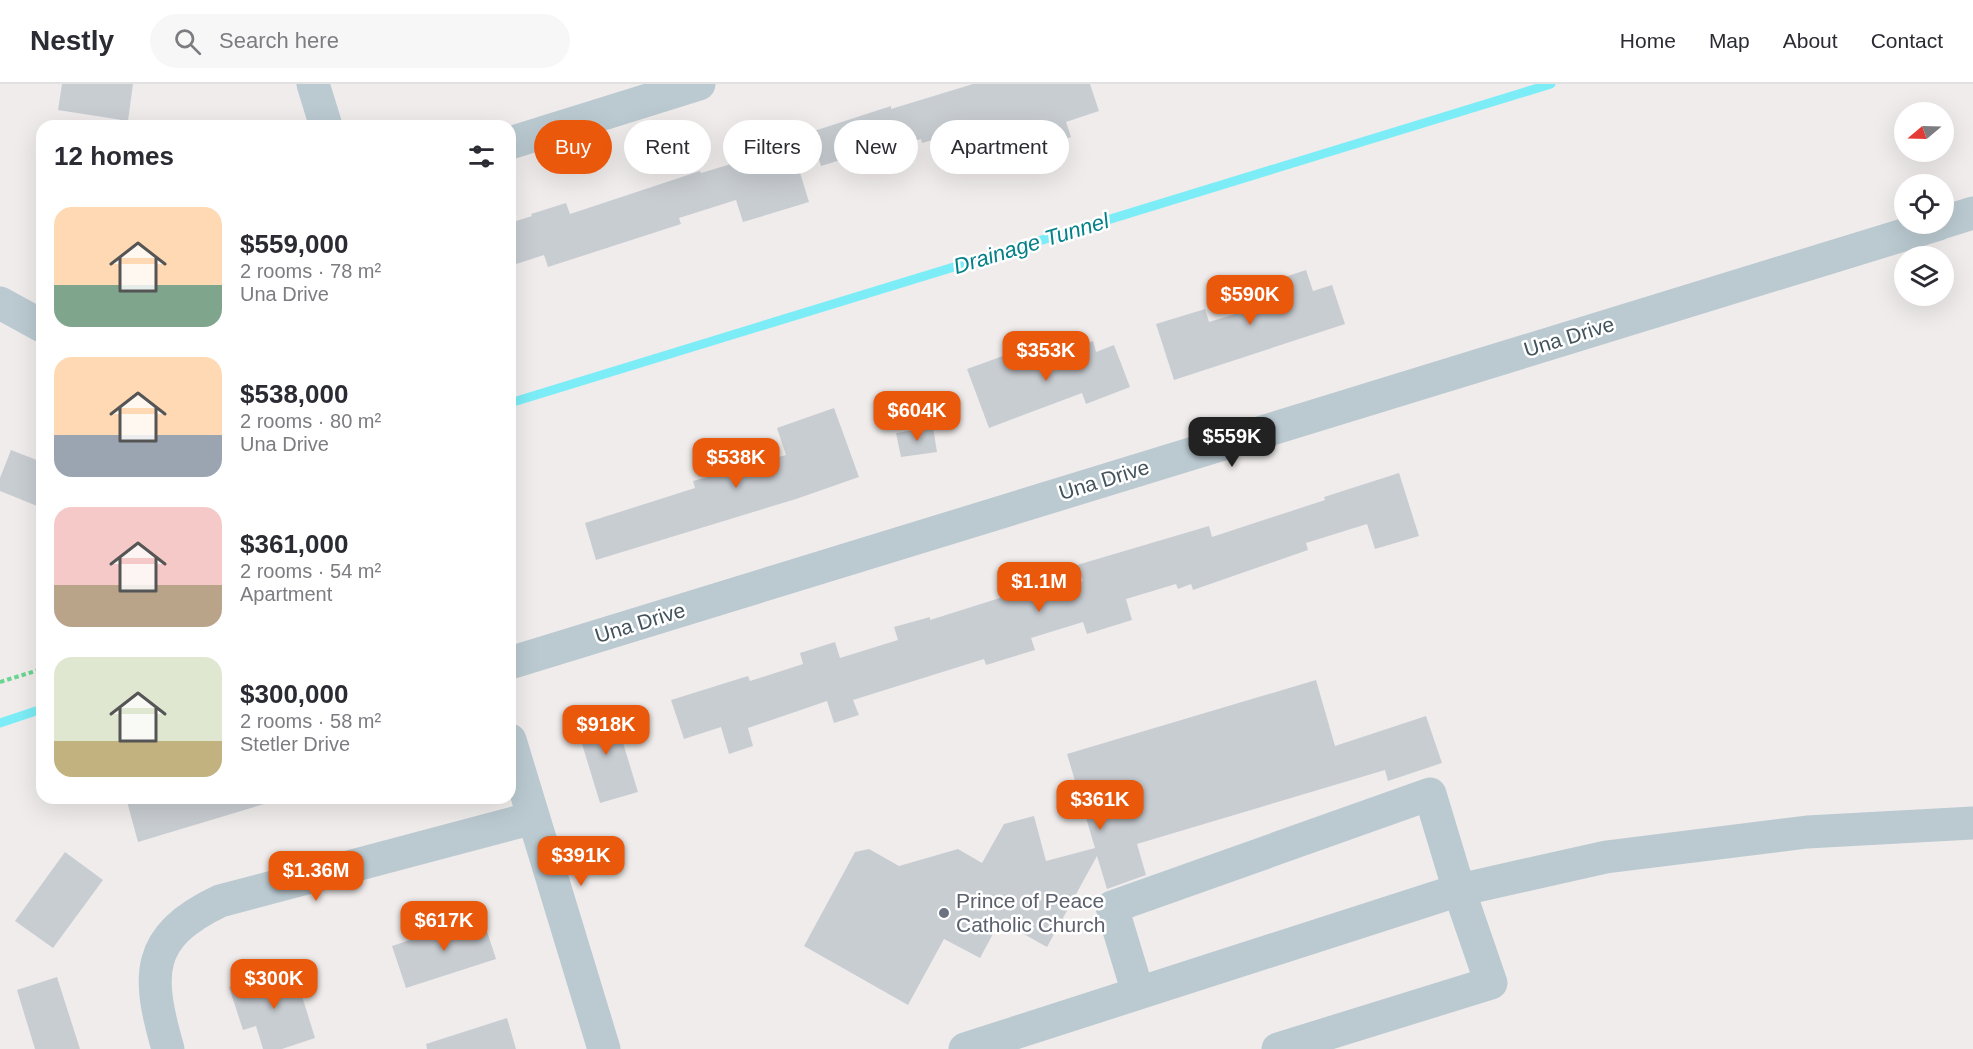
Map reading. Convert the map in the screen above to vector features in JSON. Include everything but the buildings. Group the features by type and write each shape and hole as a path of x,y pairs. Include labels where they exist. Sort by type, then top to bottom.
{"street":[{"path":"313,84 324,120"},
{"path":"516,141 699,84"},
{"path":"1954,219 1973,213"},
{"name":"Una Drive","path":"516,661 1906,234"},
{"path":"0,303 36,323"},
{"path":"516,760 604,1049"},
{"path":"1138,993 1112,907 1430,794 1459,890 1491,983 1278,1049"},
{"path":"168,1049 157,1012 153,981 160,954 174,931 193,914 220,901 533,818"},
{"path":"965,1049 1459,890 1606,857 1807,832 1973,823"}],"path":[{"path":"0,682 36,671"}],"waterway":[{"name":"Drainage Tunnel","path":"516,401 1551,84"},
{"path":"0,723 36,711"}],"place":[{"name":"Prince of Peace Catholic Church","path":"944,913"}]}
